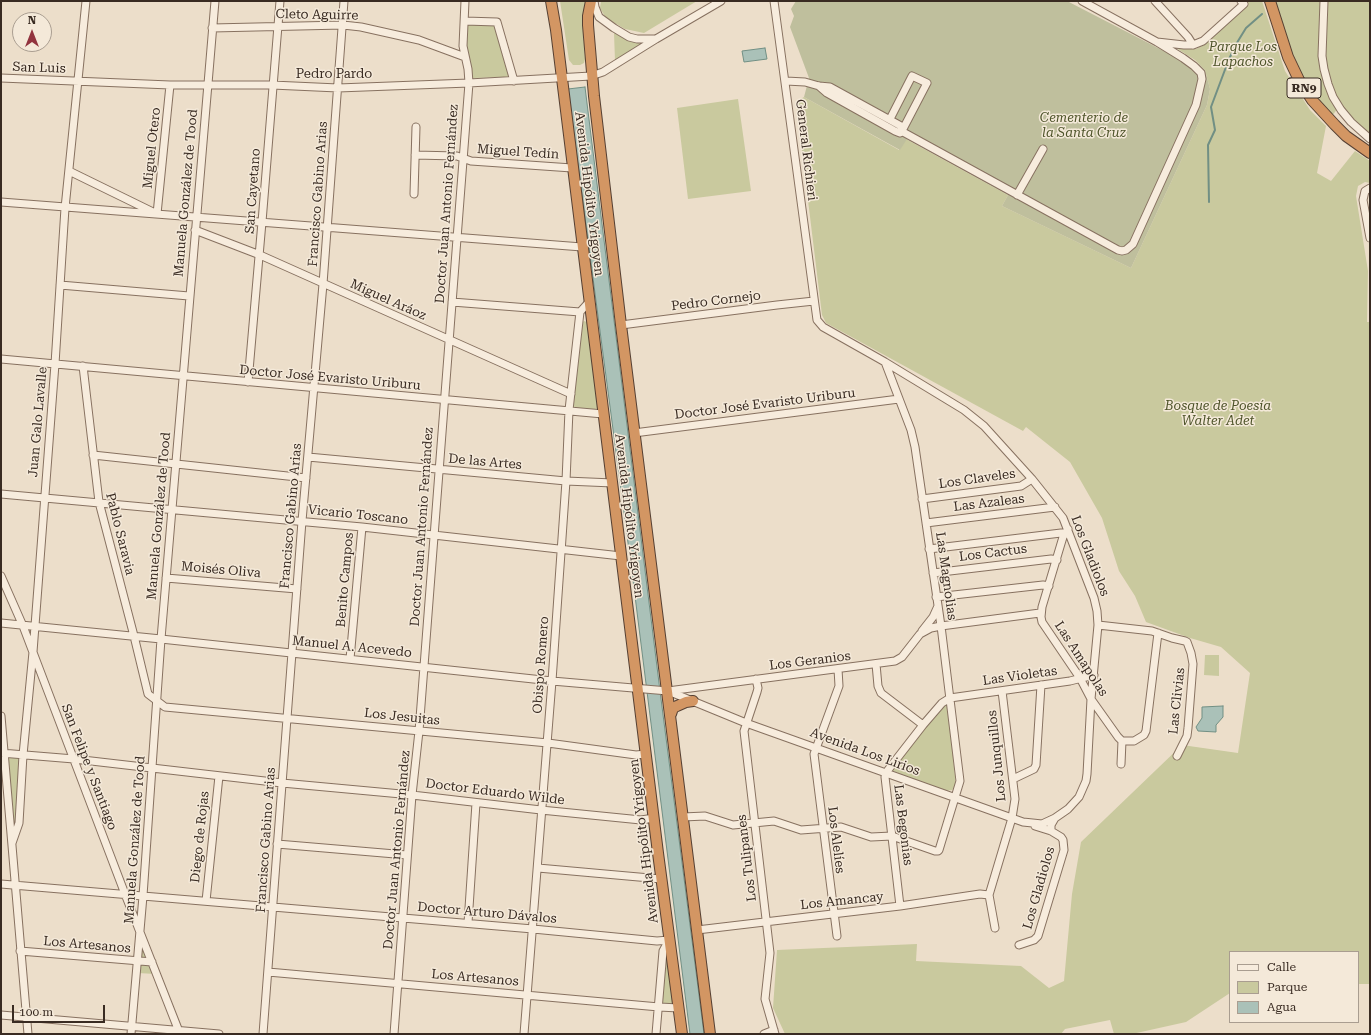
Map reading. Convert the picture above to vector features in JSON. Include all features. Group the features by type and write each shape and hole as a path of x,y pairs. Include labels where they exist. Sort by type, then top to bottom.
{"highway":[{"name":"Avenida Hipólito Yrigoyen","path":"551,1 562,79 661,879 682,1034"},
{"name":"Avenida Hipólito Yrigoyen","path":"591,1 588,16 591,76 634,432 668,691 710,1034"},
{"name":"RN9","path":"1270,1 1288,57 1299,80 1312,100 1346,136 1370,153"},
{"path":"670,714 673,708 686,702 693,701"}],"street":[{"name":"Juan Galo Lavalle","path":"12,843 19,823 23,755 33,652 55,364 65,208 86,1"},
{"name":"Manuela González de Tood","path":"131,1030 143,896 161,639 173,509 189,296 215,1"},
{"name":"San Cayetano","path":"248,382 260,255 272,85 280,1"},
{"name":"Francisco Gabino Arias","path":"263,1034 302,521 323,284 344,1"},
{"name":"Doctor Juan Antonio Fernández","path":"394,1034 469,83 468,69 463,46 465,1"},
{"path":"594,1 598,17 629,37 637,39 656,38"},
{"name":"General Richieri","path":"774,1 786,81 814,301"},
{"path":"786,81 791,80 830,87 901,126 903,130 1122,251 1130,247 1140,228 1196,105 1202,79 1201,73 1183,58 1082,1"},
{"path":"1155,1 1193,44"},
{"path":"1324,1 1322,56 1328,84 1333,97 1341,110 1351,122 1370,139"},
{"name":"Pedro Pardo","path":"77,81 170,85 272,85 338,88 562,79 591,76 603,72 656,38 718,2"},
{"path":"1157,42 1184,45 1203,41 1242,3"},
{"path":"465,22 497,22 514,81"},
{"name":"Cleto Aguirre","path":"212,28 343,25 361,27 419,40 465,57"},
{"path":"819,86 827,93 895,131 900,132 903,130 927,84 912,76 890,120"},
{"name":"San Luis","path":"1,78 77,81"},
{"name":"Miguel Otero","path":"157,214 170,85"},
{"path":"414,194 416,127"},
{"path":"1017,194 1043,149"},
{"name":"Miguel Tedín","path":"415,155 457,156 471,161 572,168"},
{"path":"69,171 157,214"},
{"path":"1370,188 1365,191 1363,200 1370,238"},
{"path":"1,202 582,247"},
{"name":"Miguel Aráoz","path":"195,230 260,255 571,394"},
{"path":"60,285 189,296"},
{"name":"Pedro Cornejo","path":"621,325 814,301"},
{"name":"Los Gladiolos","path":"814,301 816,315 820,324 972,415 984,426 1032,479 1063,518 1066,531 1094,598 1098,616 1098,625 1086,781 1079,797 1056,818 1051,825 1051,831"},
{"path":"452,302 580,312 589,302"},
{"name":"Obispo Romero","path":"524,1034 562,550 569,410 580,312"},
{"name":"Doctor José Evaristo Uriburu","path":"1,359 603,414"},
{"name":"Las Magnolias","path":"885,362 913,436 941,626 960,781 956,798 938,851 892,836"},
{"name":"Pablo Saravia","path":"83,366 92,455 99,502 148,694 157,701"},
{"name":"Doctor José Evaristo Uriburu","path":"634,432 899,399"},
{"path":"92,455 306,478"},
{"name":"De las Artes","path":"308,457 566,481 612,483"},
{"name":"Los Claveles","path":"922,499 1021,486 1032,479"},
{"name":"Vicario Toscano","path":"1,494 302,521 621,556"},
{"name":"Las Azaleas","path":"926,523 1055,507"},
{"name":"Benito Campos","path":"350,659 362,527"},
{"path":"930,549 1061,533 1066,531"},
{"path":"920,634 941,626 1040,614 1066,531"},
{"name":"Los Cactus","path":"933,573 1051,559 1057,560"},
{"name":"San Felipe y Santiago","path":"1,576 33,652 179,1032"},
{"name":"Moisés Oliva","path":"166,578 297,589"},
{"path":"936,597 1043,585 1049,586"},
{"name":"Los Geranios","path":"668,691 899,660 933,617 938,606"},
{"name":"Las Amapolas","path":"1040,614 1042,622 1080,678 1092,699 1118,737 1122,740"},
{"name":"Manuel A. Acevedo","path":"1,623 638,690 668,691"},
{"name":"Las Clivias","path":"1098,625 1158,633 1186,641 1188,644 1193,660 1187,736 1177,756"},
{"path":"1121,764 1122,740 1134,741 1144,736 1146,731 1158,633"},
{"path":"876,664 878,686 881,692 923,725"},
{"name":"Los Alelíes","path":"837,936 814,754 839,686 838,669"},
{"name":"Las Violetas","path":"950,698 1041,685 1094,674"},
{"name":"Los Tulipanes","path":"756,680 758,688 744,730 770,953 765,999 774,1032"},
{"path":"1013,778 1034,769 1036,765 1041,685"},
{"name":"Avenida Los Lirios","path":"668,691 746,722 1029,824 1042,824 1056,818"},
{"name":"Los Junquillos","path":"989,895 1012,818 1015,798 1002,691"},
{"name":"Las Begonias","path":"900,906 885,779 886,772 942,703 950,698"},
{"name":"Los Jesuitas","path":"157,701 165,707 548,743 636,755 646,754"},
{"path":"1,716 28,1034"},
{"name":"Las Amapolas","path":"1090,721 1096,717 1104,717"},
{"name":"Doctor Eduardo Wilde","path":"3,753 74,759 282,783 412,795 641,820 654,818"},
{"name":"Diego de Rojas","path":"206,901 219,776"},
{"path":"468,923 476,803"},
{"path":"683,817 704,816 733,825 774,821 801,830 841,827 871,837 892,836"},
{"name":"Los Gladiolos","path":"1019,945 1034,940 1038,936 1064,854 1063,840 1057,834 1029,824"},
{"path":"277,844 407,855"},
{"path":"538,868 661,879"},
{"name":"Doctor Arturo Dávalos","path":"1,884 468,923 658,941 669,940"},
{"name":"Los Amancay","path":"697,930 900,906 980,894 989,895"},
{"path":"989,895 995,928"},
{"path":"656,1034 663,951 669,940"},
{"name":"Los Artesanos","path":"20,951 152,962"},
{"name":"Los Artesanos","path":"268,972 679,1008"},
{"path":"1,1015 131,1030 219,1034"},
{"path":"764,1034 774,1032"}],"green space":[{"path":"560,1 587,1 583,29 585,59 584,63 580,65 573,65 569,60"},
{"path":"601,1 697,1 644,33 625,29 606,18 600,8"},
{"name":"Cementerio de la Santa Cruz","path":"796,1 1067,1 1189,64 1199,64 1205,70 1210,89 1207,105 1131,268 1002,206 1008,195 907,139 900,150 804,97 809,78 790,27 794,16 791,9"},
{"name":"Bosque de Poesía Walter Adet","path":"1243,1 1262,1 1285,71 1310,110 1326,126 1317,173 1331,181 1355,151 1370,161 1370,183 1365,182 1358,186 1356,196 1368,271 1367,322 1370,322 1370,984 1359,984 1359,951 1229,951 1229,994 1186,1022 1132,1034 1114,1034 1110,1020 1065,1029 1061,1034 785,1034 773,1008 777,950 917,944 916,961 1021,966 1049,988 1064,981 1072,894 1081,842 1182,745 1238,753 1250,673 1221,647 1190,638 1146,622 1135,596 1119,571 1102,518 1070,462 1026,427 1023,431 826,323 822,315 796,102 804,97 899,150 906,139 1008,195 1002,206 1131,268 1207,105 1210,89 1205,70 1195,60 1176,48 1196,49 1204,45 1246,4"},
{"path":"1273,1 1370,1 1370,136 1338,108 1332,116 1317,98 1297,67"},
{"path":"468,24 496,24 510,77 473,78 466,46"},
{"path":"614,33 631,41 644,43 615,61"},
{"path":"738,99 751,191 688,199 677,108"},
{"path":"584,321 587,322 599,407 595,410 572,408 582,323"},
{"path":"1205,655 1219,655 1219,676 1204,675"},
{"path":"948,703 956,787 952,790 946,791 893,771 892,769 944,704"},
{"path":"5,754 22,756 19,822 13,841"},
{"path":"140,937 155,974 138,973"},
{"path":"668,947 676,1003 673,1004 662,1003 665,954"}],"water":[{"path":"765,48 767,59 744,62 742,51"},
{"path":"585,87 704,1034 690,1034 634,588 568,89"},
{"path":"1223,706 1223,717 1216,725 1216,732 1198,731 1196,727 1202,718 1202,707"}],"waterway":[{"path":"1209,202 1208,145 1215,130 1211,107 1229,59 1238,41 1246,28 1262,14"}],"park label":[{"name":"Parque Los Lapachos","path":"1243,54"}]}
